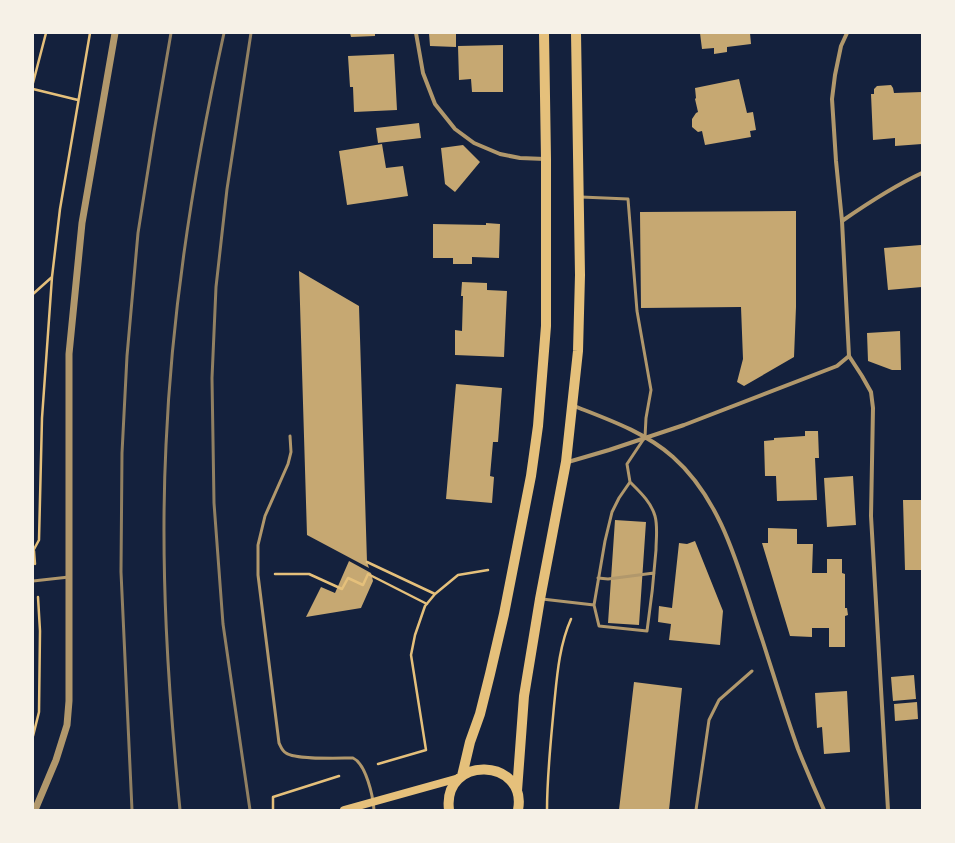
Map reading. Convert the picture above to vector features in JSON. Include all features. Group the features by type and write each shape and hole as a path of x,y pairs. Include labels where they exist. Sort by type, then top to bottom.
{"main road":[{"path":"449,810 448,800 450,792 461,777 470,742 480,714 504,614 531,476 538,426 546,326 544,33"},
{"path":"518,810 519,804 517,791 524,696 540,599 566,462 578,351 580,275 576,33"},
{"path":"344,810 404,795 461,777 474,770 487,769 500,772 510,780 517,791"}],"street":[{"path":"35,810 56,760 67,725 69,701 69,354 82,223 115,33"},
{"path":"416,33 423,73 435,104 455,129 474,143 500,154 520,158 546,160"},
{"path":"847,33 841,46 832,99 842,221 849,356 871,392 873,408 871,516 888,810"},
{"path":"842,221 870,202 922,173"},
{"path":"566,462 609,450 684,425 837,366 849,356"},
{"path":"572,405 645,437 672,456 683,466 696,483 719,518 734,554 798,748 824,810"}],"lane":[{"path":"579,197 628,199 637,311 651,390 646,418 645,437 627,464 630,482 646,498 655,517 657,529 654,573 647,631 599,626 594,605 605,541 612,512 619,498 630,482"},
{"path":"290,436 291,452 288,464 265,516 258,545 258,575 279,743 281,748 292,756 315,758 353,758 356,760 364,773 373,797 374,810"},
{"path":"598,578 614,578 654,573"},
{"path":"35,581 69,577"},
{"path":"540,599 594,605"},
{"path":"696,810 709,720 719,700 752,671"}],"path":[{"path":"33,83 46,33"},
{"path":"33,89 78,100"},
{"path":"33,294 52,277"},
{"path":"33,551 34,550 35,581 40,630 39,712 33,736"},
{"path":"367,562 435,594"},
{"path":"413,754 426,750 411,655 414,635 427,604 435,594 458,575 488,570"},
{"path":"258,575 309,574 342,589 348,578 363,584 368,574 427,604"},
{"path":"547,810 550,748 560,652 564,634 573,614"}],"building":[{"path":"350,33 375,33 375,36 351,37"},
{"path":"429,33 456,33 456,47 430,46"},
{"path":"700,33 750,33 751,44 727,47 727,52 714,54 714,48 702,49"},
{"path":"503,45 503,92 472,92 471,79 459,80 458,46"},
{"path":"394,54 397,110 354,112 353,87 350,87 348,56"},
{"path":"739,79 747,113 753,112 756,130 750,131 751,137 705,145 702,131 698,132 692,127 692,119 698,112 695,99 695,88"},
{"path":"891,85 894,93 922,92 922,144 895,146 895,138 873,140 871,94 874,94 874,89 877,86"},
{"path":"419,123 421,138 378,143 376,128"},
{"path":"382,144 386,168 403,166 408,196 347,205 339,151"},
{"path":"463,145 480,162 455,192 445,184 441,148"},
{"path":"796,211 796,307 794,357 744,386 737,382 743,359 741,307 641,308 640,212"},
{"path":"486,223 500,224 499,258 472,257 472,264 453,264 453,258 433,258 433,224 486,225"},
{"path":"921,245 922,287 888,290 884,248"},
{"path":"299,271 359,306 367,562 369,568 307,535"},
{"path":"462,282 487,283 487,290 507,291 504,357 455,355 455,330 462,331"},
{"path":"900,331 901,370 892,370 868,361 867,333"},
{"path":"456,384 502,388 498,442 493,442 490,476 494,477 492,503 446,499"},
{"path":"805,431 818,431 819,458 815,458 817,500 777,501 776,476 765,476 764,441 774,440 774,438 805,436"},
{"path":"853,476 856,525 827,527 824,478"},
{"path":"903,500 922,500 922,570 905,570"},
{"path":"615,520 646,522 639,625 608,623"},
{"path":"768,528 797,529 797,544 813,544 812,573 827,573 827,559 842,559 842,573 845,574 845,608 847,608 848,615 845,616 845,647 829,647 829,628 812,628 812,637 790,636 762,543 768,543"},
{"path":"695,541 723,611 720,645 669,640 671,624 658,622 659,606 672,608 679,543 687,544"},
{"path":"349,561 371,573 373,581 361,608 306,617 321,587 335,593"},
{"path":"914,675 916,699 893,701 891,677"},
{"path":"634,682 682,688 669,810 619,810"},
{"path":"847,691 850,752 824,754 822,727 817,728 815,693"},
{"path":"917,702 918,719 895,721 894,704"}],"railway":[{"path":"132,810 121,572 122,453 127,356 138,233 171,33"},
{"path":"180,810 166,628 164,536 166,445 173,341 186,238 203,135 224,33"},
{"path":"250,810 223,624 214,503 212,378 216,287 227,189 251,33"}]}
